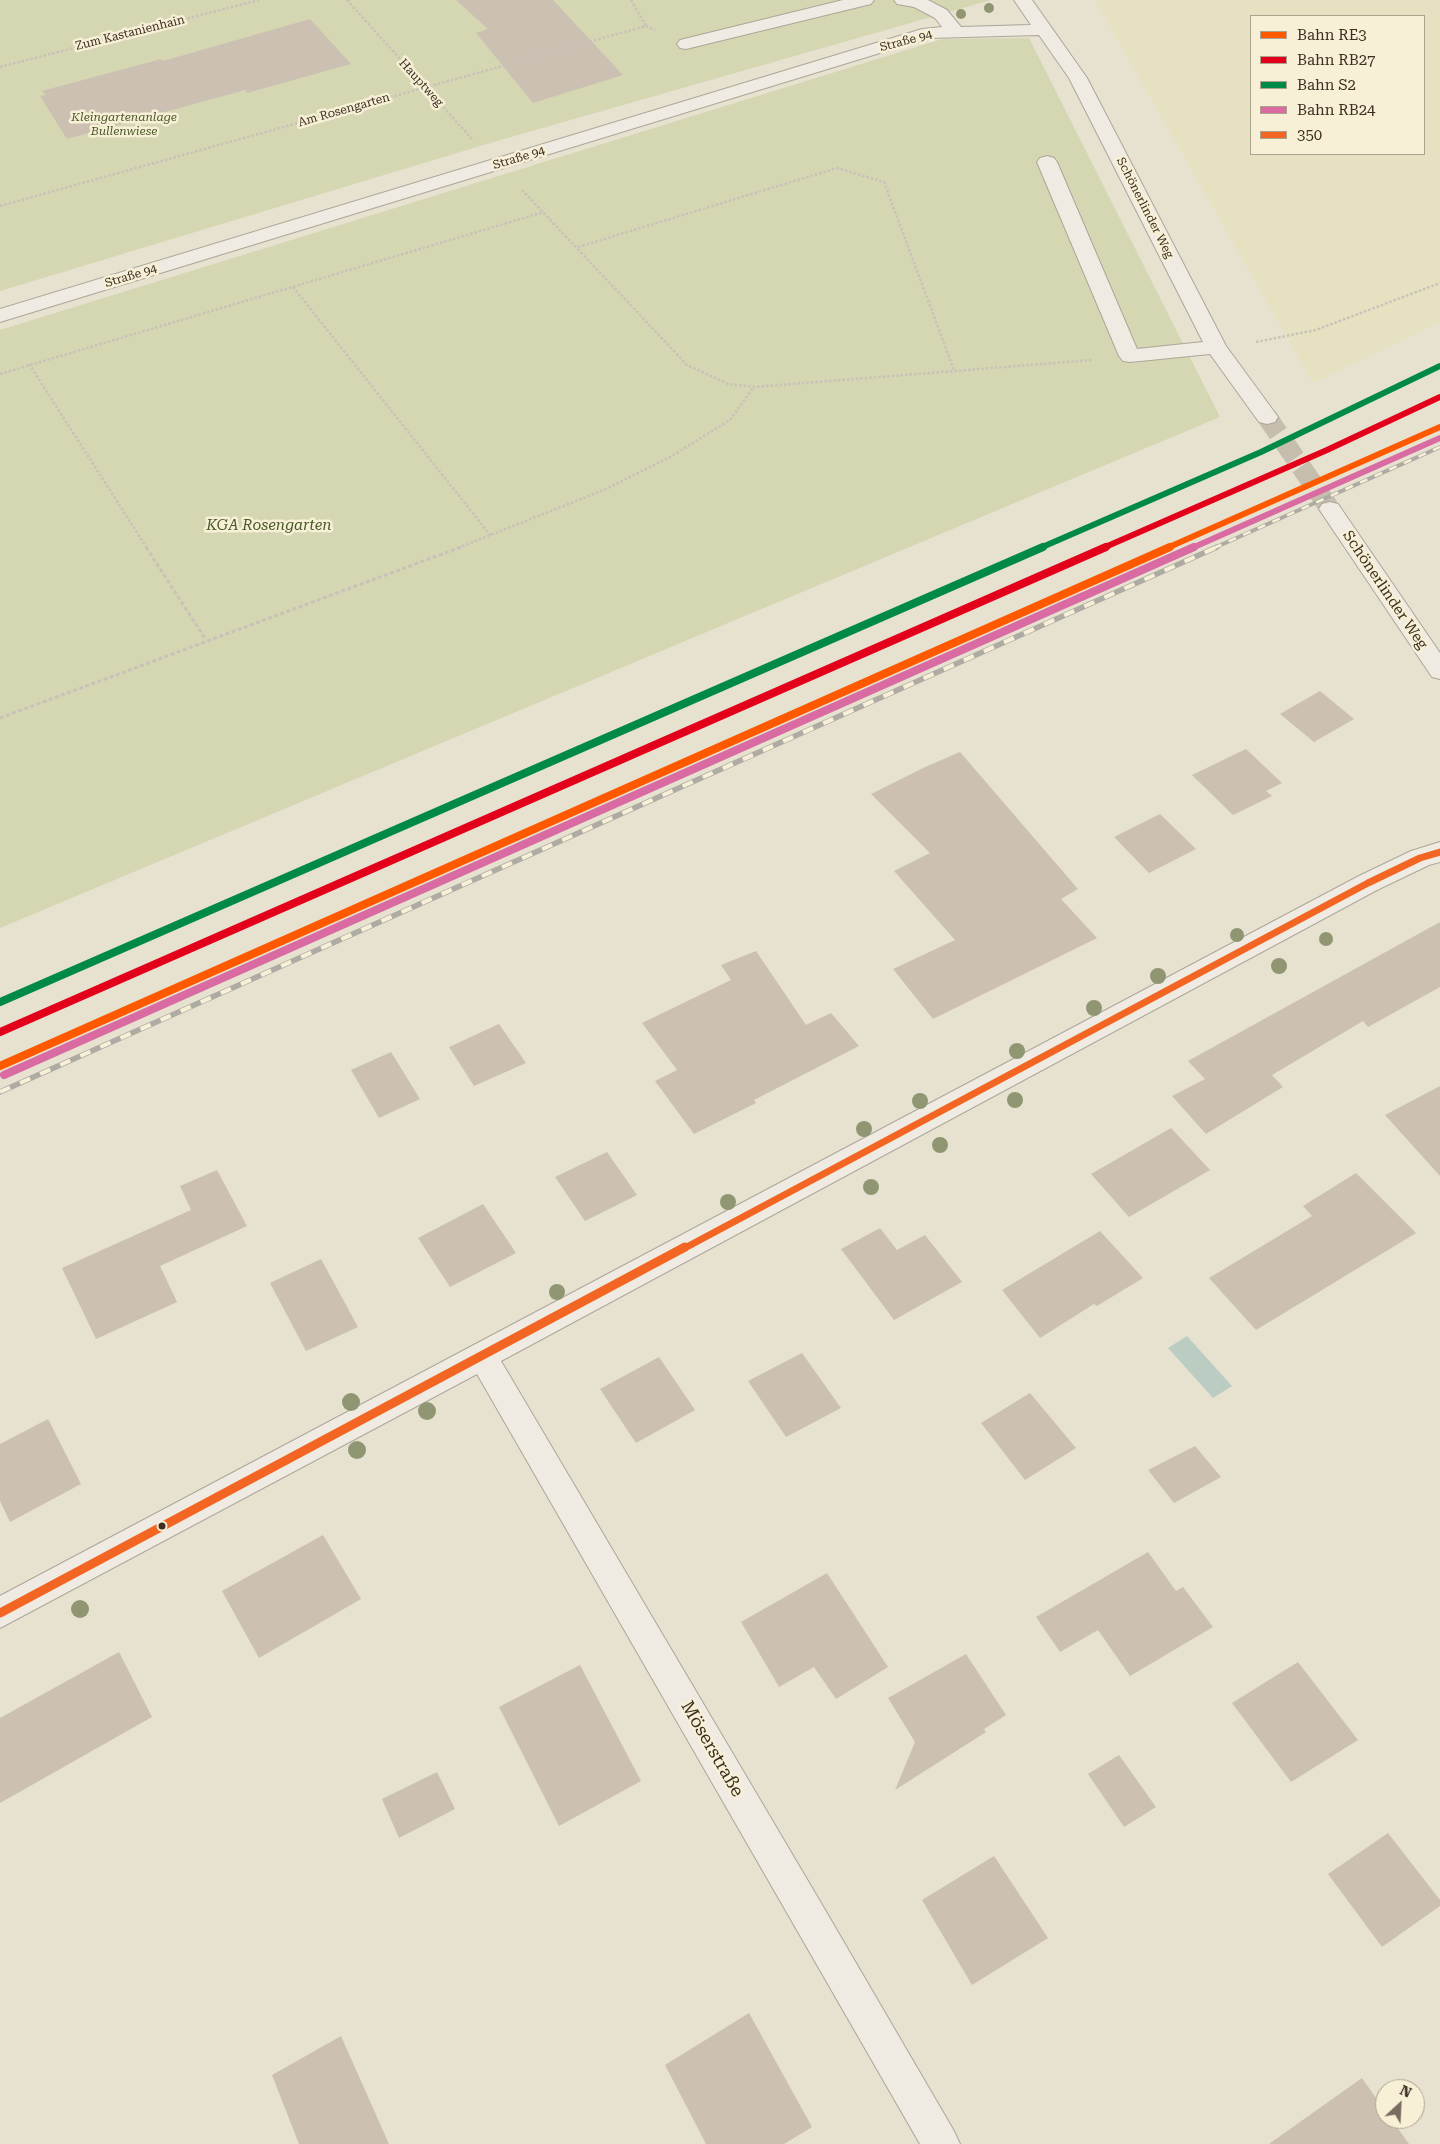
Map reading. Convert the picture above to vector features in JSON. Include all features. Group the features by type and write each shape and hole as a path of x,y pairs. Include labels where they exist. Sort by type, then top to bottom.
{"street":[{"path":"686,44 865,0"},
{"path":"903,0 918,2 941,14 956,32"},
{"name":"Schönerlinder Weg","path":"1023,0 1042,30 1078,78 1216,346 1267,417"},
{"name":"Straße 94","path":"0,316 928,33 1042,30"},
{"path":"1047,162 1130,356 1216,346"},
{"name":"Schönerlinder Weg","path":"1330,509 1440,671"},
{"path":"0,1613 1368,883 1420,858 1440,852"},
{"name":"Möserstraße","path":"482,1355 941,2144"}],"path":[{"name":"Zum Kastanienhain","path":"0,66 259,0"},
{"name":"Hauptweg","path":"347,0 424,88 578,247 687,365 728,384 754,387 1130,356"},
{"path":"632,0 646,26 686,44"},
{"name":"Am Rosengarten","path":"0,206 646,26"},
{"path":"578,247 837,168 884,182 954,370"},
{"path":"0,374 544,212"},
{"path":"1216,346 1272,340 1316,330 1440,283"},
{"path":"293,287 491,536"},
{"path":"29,364 206,640"},
{"path":"0,718 206,640 491,536 606,489 672,456 730,420 754,387"}],"shaded area":[{"path":"1095,0 1440,0 1440,322 1313,383"},
{"path":"1187,1336 1232,1386 1213,1398 1168,1348"}],"green space":[{"name":"Kleingartenanlage Bullenwiese","path":"0,0 991,0 490,143 0,291"},
{"name":"KGA Rosengarten","path":"1029,38 1220,417 0,928 0,330 942,39"}],"building":[{"path":"456,0 553,0 623,75 533,103 476,33 488,29"},
{"path":"310,19 351,64 247,93 245,90 67,139 40,96 46,95 42,91 161,59 163,61"},
{"path":"1320,691 1354,719 1314,742 1280,714"},
{"path":"1246,749 1282,783 1266,791 1272,796 1233,815 1192,775"},
{"path":"960,752 1078,889 1061,899 1097,938 933,1019 893,969 955,940 894,871 930,853 871,794"},
{"path":"1160,814 1196,849 1149,873 1114,837"},
{"path":"1440,922 1440,987 1368,1027 1363,1021 1272,1075 1283,1087 1206,1134 1172,1096 1205,1079 1188,1061"},
{"path":"756,951 806,1025 831,1013 859,1046 754,1100 756,1103 694,1134 655,1081 677,1070 642,1023 731,980 721,965"},
{"path":"499,1024 526,1063 474,1086 449,1047"},
{"path":"391,1052 420,1099 379,1118 351,1070"},
{"path":"1440,1086 1440,1176 1385,1115"},
{"path":"1171,1128 1210,1170 1129,1217 1091,1174"},
{"path":"607,1152 637,1195 585,1221 555,1177"},
{"path":"217,1170 247,1226 160,1266 177,1302 96,1339 62,1268 191,1210 180,1186"},
{"path":"1356,1173 1416,1233 1256,1330 1209,1278 1312,1216 1303,1206"},
{"path":"483,1204 516,1253 450,1287 418,1238"},
{"path":"880,1228 897,1250 925,1235 962,1282 894,1320 841,1249"},
{"path":"1100,1231 1143,1278 1097,1306 1094,1304 1040,1338 1002,1290"},
{"path":"321,1259 358,1327 306,1351 270,1283"},
{"path":"802,1353 841,1408 786,1437 748,1381"},
{"path":"659,1357 695,1410 636,1443 600,1389"},
{"path":"1030,1393 1076,1448 1025,1480 981,1423"},
{"path":"48,1419 81,1484 10,1522 0,1501 0,1444"},
{"path":"1195,1446 1221,1477 1174,1503 1148,1470"},
{"path":"323,1535 361,1599 259,1658 222,1591"},
{"path":"1148,1552 1176,1591 1183,1587 1213,1627 1130,1676 1098,1630 1060,1652 1036,1617"},
{"path":"827,1573 888,1667 836,1699 814,1667 779,1687 741,1622"},
{"path":"119,1652 152,1717 0,1803 0,1718"},
{"path":"966,1654 1006,1715 984,1729 986,1732 895,1790 915,1742 888,1698"},
{"path":"1298,1662 1358,1740 1291,1782 1232,1703"},
{"path":"580,1665 641,1781 559,1826 499,1707"},
{"path":"1119,1755 1156,1807 1124,1827 1088,1774"},
{"path":"437,1772 455,1809 399,1838 382,1799"},
{"path":"1388,1833 1440,1900 1440,1906 1382,1947 1328,1874"},
{"path":"994,1856 1048,1938 972,1985 922,1900"},
{"path":"749,2013 812,2127 784,2144 706,2144 665,2065"},
{"path":"341,2036 389,2144 299,2144 272,2075"},
{"path":"1362,2078 1375,2097 1375,2129 1398,2129 1409,2144 1269,2144"}],"tunnel":[{"path":"1267,417 1330,509"}],"railway":[{"path":"1214,548 1440,447"},
{"path":"0,1092 1217,547"}],"rail line":[{"name":"S2","path":"0,1002 1261,452 1440,366"},
{"name":"RB27","path":"0,1032 1327,450 1440,397"},
{"name":"RE3","path":"0,1066 1440,427"},
{"name":"RB24","path":"4,1075 1440,438"}],"transit line":[{"name":"350","path":"0,1613 1368,883 1420,858 1440,852"}]}
